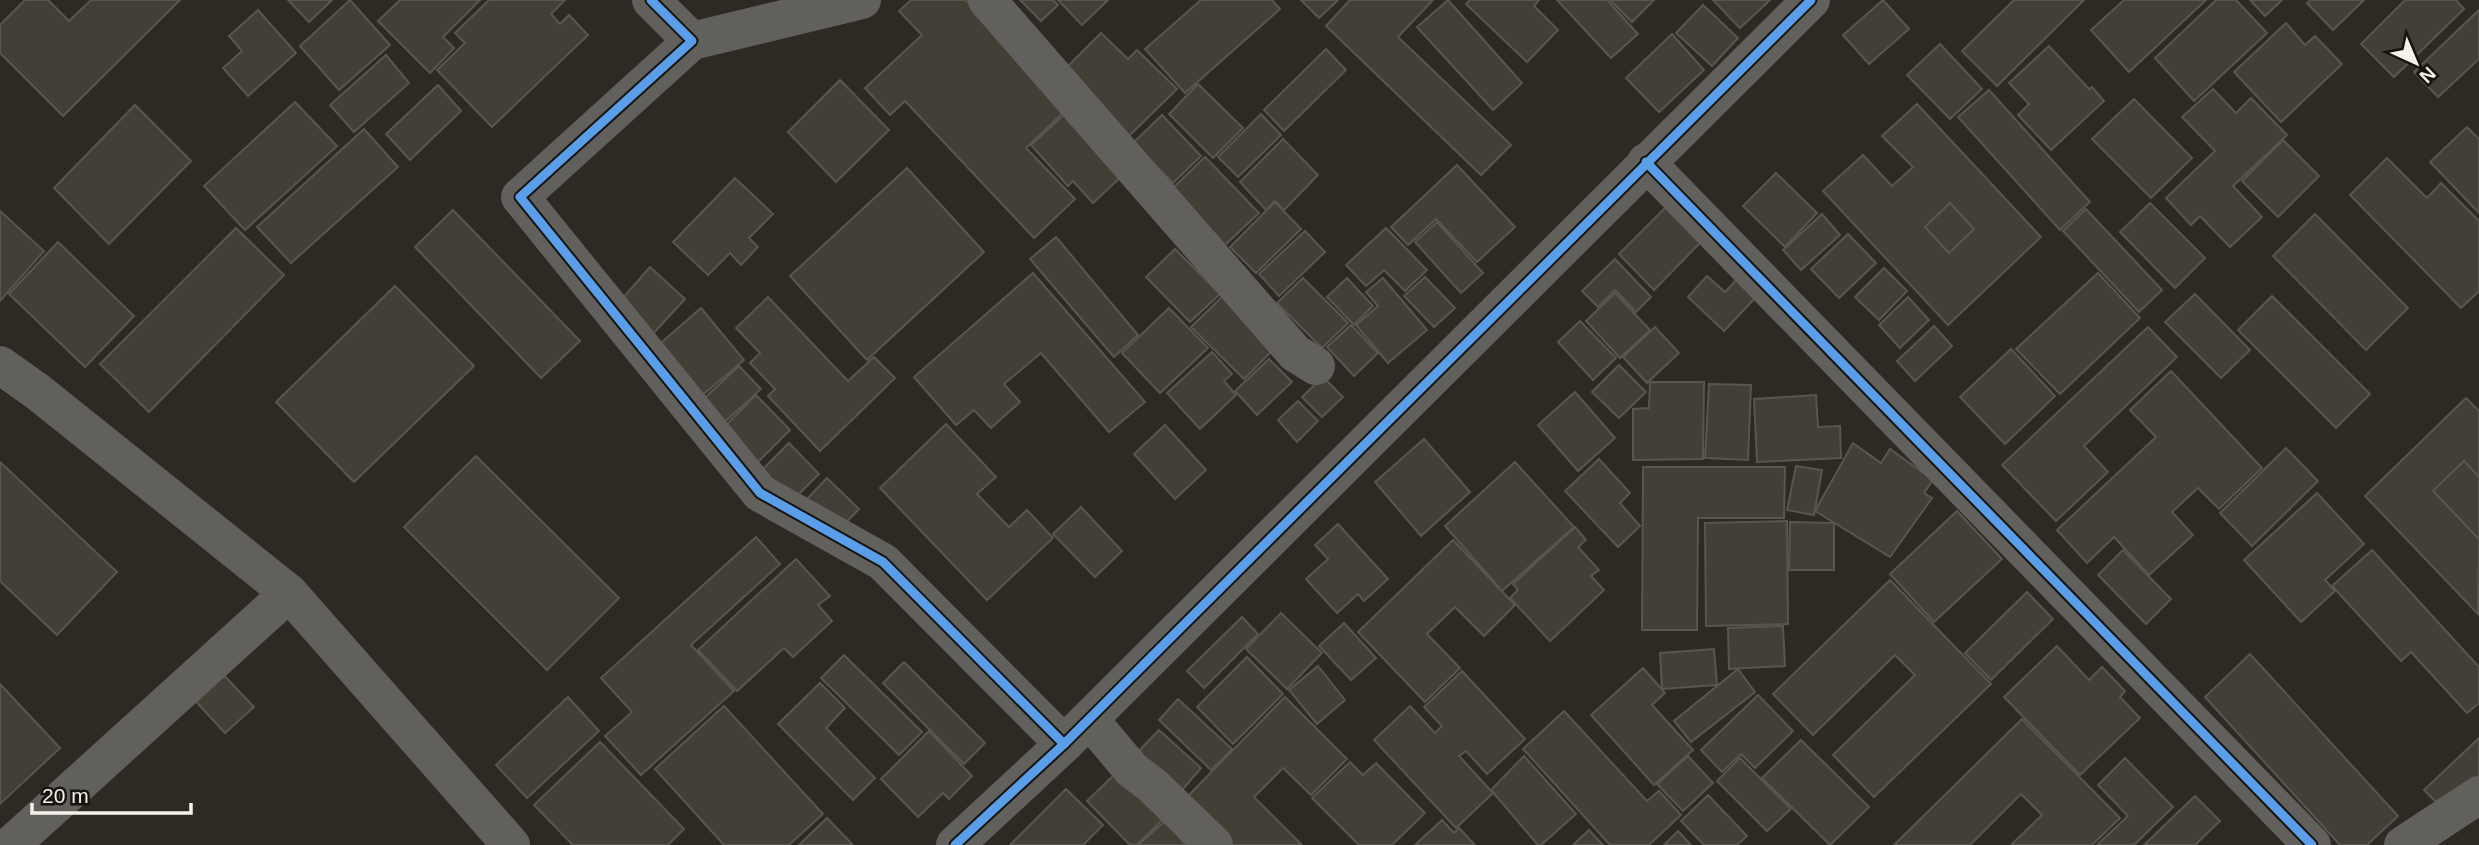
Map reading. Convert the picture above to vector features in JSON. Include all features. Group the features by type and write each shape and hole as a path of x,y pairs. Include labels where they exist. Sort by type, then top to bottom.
{"street":[{"path":"651,0 692,41"},
{"path":"862,0 692,41 520,197 760,493 883,562 1076,732 1153,786 1214,845"},
{"path":"987,0 1295,353 1316,366"},
{"path":"955,845 1076,732 1811,0"},
{"path":"1646,162 2312,845"},
{"path":"0,365 38,391 289,593 511,845"},
{"path":"11,845 289,593"},
{"path":"2403,845 2479,795"}],"building":[{"path":"25,0 48,0 69,21 91,0 180,0 63,116 0,53 0,25"},
{"path":"288,0 332,0 309,22"},
{"path":"350,0 390,45 339,90 300,46"},
{"path":"400,0 480,0 443,37 454,48 430,73 378,21"},
{"path":"489,0 565,0 551,14 560,24 569,15 588,35 492,127 437,70 465,43 455,33"},
{"path":"911,0 966,0 1068,108 1026,148 1075,199 1034,238 905,101 890,115 865,88 922,35 899,11"},
{"path":"1020,0 1053,0 1058,5 1041,21"},
{"path":"1058,0 1108,0 1082,25"},
{"path":"1201,0 1272,0 1280,9 1185,93 1145,49"},
{"path":"1301,0 1338,0 1319,18"},
{"path":"1350,0 1433,0 1398,37 1511,145 1481,175 1326,26"},
{"path":"1448,0 1522,83 1493,110 1417,27"},
{"path":"1470,0 1539,0 1534,6 1558,30 1527,62 1466,4"},
{"path":"1557,0 1607,0 1638,34 1611,58"},
{"path":"1610,0 1654,0 1632,22"},
{"path":"1713,0 1770,0 1740,28"},
{"path":"1883,0 1909,29 1869,64 1843,35"},
{"path":"2014,0 2084,0 1997,86 1962,51"},
{"path":"2124,0 2206,0 2129,72 2091,30"},
{"path":"2216,0 2236,0 2267,33 2194,101 2155,58"},
{"path":"2250,0 2282,0 2265,16"},
{"path":"2311,0 2364,0 2333,30 2307,3"},
{"path":"2405,0 2456,0 2464,9 2394,77 2361,44"},
{"path":"1703,5 1738,38 1712,66 1676,33"},
{"path":"258,10 296,53 248,96 223,68 242,51 229,36"},
{"path":"2479,10 2479,59 2438,97 2414,72"},
{"path":"2286,23 2305,45 2315,36 2342,64 2281,122 2234,72"},
{"path":"1101,33 1128,59 1137,50 1177,89 1126,139 1061,73"},
{"path":"1672,34 1704,70 1659,112 1626,78"},
{"path":"1940,44 1982,89 1950,119 1907,75"},
{"path":"2049,46 2089,89 2092,87 2104,101 2051,150 2018,115 2029,104 2009,83"},
{"path":"1326,49 1346,70 1284,131 1264,110"},
{"path":"386,55 409,83 354,132 330,105"},
{"path":"840,80 889,130 836,182 788,132"},
{"path":"1198,84 1243,128 1213,158 1169,114"},
{"path":"438,85 461,111 410,160 386,134"},
{"path":"2213,89 2236,113 2251,98 2287,135 2233,186 2262,217 2230,247 2200,216 2191,225 2166,198 2215,151 2182,117"},
{"path":"1989,90 2090,202 2060,230 1958,117"},
{"path":"2134,99 2192,158 2151,198 2092,139"},
{"path":"295,102 337,146 245,230 204,186"},
{"path":"1917,104 2041,237 1948,325 1823,191 1863,155 1892,186 1913,167 1882,136","holes":["1950,203 1974,229 1949,253 1925,227"]},
{"path":"135,105 191,161 109,244 54,188"},
{"path":"1067,112 1123,175 1093,203 1073,181 1068,186 1031,145"},
{"path":"1261,114 1281,135 1238,177 1218,157"},
{"path":"1162,115 1201,156 1173,183 1133,143"},
{"path":"2467,127 2479,139 2479,213 2430,162"},
{"path":"364,129 398,167 291,263 257,227"},
{"path":"1283,139 1318,175 1284,210 1275,201 1266,210 1240,182"},
{"path":"2283,140 2319,176 2278,217 2242,181"},
{"path":"1205,157 1259,213 1225,245 1172,189"},
{"path":"2387,158 2427,198 2441,183 2479,221 2479,291 2461,308 2350,195"},
{"path":"1457,165 1515,227 1477,262 1436,219 1408,245 1391,227"},
{"path":"907,168 984,252 867,360 790,276"},
{"path":"1776,173 1817,213 1785,247 1743,206"},
{"path":"735,178 773,214 749,238 758,247 741,265 730,253 708,275 673,242"},
{"path":"1275,202 1301,229 1256,273 1230,247"},
{"path":"1950,203 1974,229 1949,253 1925,227"},
{"path":"2150,203 2205,258 2175,288 2120,232"},
{"path":"1667,206 1702,241 1654,290 1619,254"},
{"path":"2086,209 2162,290 2139,312 2063,231"},
{"path":"453,210 580,341 541,378 415,247"},
{"path":"0,211 44,251 0,301"},
{"path":"1822,214 1840,235 1801,270 1783,250"},
{"path":"2315,214 2408,308 2366,350 2273,256"},
{"path":"1437,222 1483,273 1461,293 1415,242"},
{"path":"236,228 284,275 149,412 100,364"},
{"path":"1386,228 1427,270 1405,291 1384,270 1366,286 1346,265"},
{"path":"1305,231 1325,252 1279,296 1259,274"},
{"path":"1848,234 1876,263 1839,298 1811,269"},
{"path":"1056,237 1138,335 1114,357 1030,259"},
{"path":"58,242 134,316 85,367 9,294"},
{"path":"1175,249 1220,294 1190,322 1146,277"},
{"path":"1615,259 1651,297 1636,312 1615,290 1598,307 1582,291"},
{"path":"650,267 685,299 650,337 616,306"},
{"path":"1884,268 1907,291 1879,320 1855,297"},
{"path":"1033,273 1145,402 1109,432 1041,353 1004,384 1020,402 991,428 974,410 956,425 914,377"},
{"path":"2098,273 2140,318 2060,394 2016,349"},
{"path":"1707,276 1725,292 1739,277 1758,295 1724,331 1688,297"},
{"path":"1425,277 1455,308 1434,327 1404,296"},
{"path":"1303,278 1348,323 1322,348 1277,303"},
{"path":"1347,278 1373,306 1354,325 1327,297"},
{"path":"1383,278 1427,330 1388,363 1356,325 1378,306 1366,292"},
{"path":"395,286 474,366 354,482 276,402"},
{"path":"1615,293 1650,330 1620,358 1586,321"},
{"path":"2195,294 2250,350 2221,378 2165,322"},
{"path":"1223,296 1275,348 1244,379 1191,327"},
{"path":"2272,296 2370,394 2336,428 2238,330"},
{"path":"768,297 848,381 874,357 895,378 820,451 768,396 775,389 750,363 760,353 736,328"},
{"path":"1908,297 1929,320 1900,348 1879,325"},
{"path":"701,308 744,360 699,398 656,347"},
{"path":"1169,308 1208,348 1160,393 1122,353"},
{"path":"1580,321 1616,358 1593,380 1558,342"},
{"path":"1351,325 1378,353 1354,376 1327,347"},
{"path":"1934,326 1952,346 1915,381 1897,361"},
{"path":"1655,327 1679,353 1647,383 1623,357"},
{"path":"2148,327 2177,357 2084,446 2108,472 2056,521 2002,465"},
{"path":"2011,349 2055,396 2005,444 1960,397"},
{"path":"1212,352 1232,374 1224,381 1236,395 1200,429 1167,393"},
{"path":"1269,359 1292,382 1257,415 1235,391"},
{"path":"1619,365 1646,392 1619,418 1592,392"},
{"path":"739,366 761,389 718,428 696,406"},
{"path":"2171,371 2262,468 2219,509 2198,488 2172,512 2193,535 2149,575 2114,537 2087,563 2057,530 2156,437 2130,410"},
{"path":"1323,377 1343,397 1322,417 1302,397"},
{"path":"1650,382 1704,382 1703,459 1633,460 1633,409 1649,408"},
{"path":"1709,384 1751,385 1748,460 1705,458"},
{"path":"1575,392 1615,438 1578,471 1538,425"},
{"path":"756,395 790,430 755,465 721,430"},
{"path":"1816,395 1818,427 1840,426 1841,458 1757,462 1754,399"},
{"path":"2466,398 2479,411 2479,477 2464,461 2433,491 2479,539 2478,614 2365,496"},
{"path":"1298,401 1318,421 1297,442 1278,420"},
{"path":"946,424 996,477 977,494 1009,527 1027,510 1053,538 987,600 880,488"},
{"path":"1165,425 1206,470 1175,499 1134,454"},
{"path":"1424,439 1470,492 1421,536 1375,482"},
{"path":"789,443 819,474 792,501 762,470"},
{"path":"1853,443 1881,463 1890,449 1933,480 1924,493 1932,498 1890,557 1815,511"},
{"path":"2286,448 2318,481 2252,546 2220,513"},
{"path":"476,456 619,598 547,670 404,527"},
{"path":"1599,459 1630,493 1620,503 1640,526 1618,547 1565,491"},
{"path":"2464,461 2479,477 2479,539 2433,491"},
{"path":"0,462 117,572 57,635 0,581"},
{"path":"1515,462 1574,527 1502,591 1445,526"},
{"path":"1796,466 1822,470 1814,515 1787,510"},
{"path":"1643,467 1785,467 1784,518 1698,518 1697,630 1642,630"},
{"path":"827,478 859,509 835,534 803,503"},
{"path":"2317,493 2364,544 2325,580 2335,591 2301,622 2244,560"},
{"path":"1081,507 1122,551 1095,577 1053,534"},
{"path":"1957,511 2002,559 1934,622 1890,574"},
{"path":"1787,521 1788,624 1706,626 1705,523"},
{"path":"1790,522 1834,523 1834,570 1789,570"},
{"path":"1338,524 1388,579 1364,601 1358,594 1337,613 1306,579 1328,559 1315,545"},
{"path":"1575,527 1586,540 1578,547 1599,570 1591,576 1604,590 1550,641 1510,598 1518,590 1513,584"},
{"path":"756,537 780,564 691,645 734,691 641,775 605,736 632,712 601,678"},
{"path":"1453,540 1515,605 1484,636 1455,607 1427,634 1460,668 1425,702 1358,632"},
{"path":"2123,550 2171,599 2146,624 2098,575"},
{"path":"2372,550 2479,667 2479,703 2467,713 2411,652 2401,661 2332,586"},
{"path":"796,559 830,596 818,605 832,621 793,657 784,648 737,691 698,650"},
{"path":"1890,580 1991,684 1874,797 1833,755 1915,675 1895,655 1813,735 1773,694"},
{"path":"2027,592 2053,619 1991,680 1965,653"},
{"path":"1281,613 1322,653 1287,689 1246,649"},
{"path":"1242,617 1258,634 1204,688 1187,671"},
{"path":"1344,623 1376,658 1351,680 1319,646"},
{"path":"1783,626 1785,666 1729,669 1728,628"},
{"path":"2057,646 2089,680 2102,667 2125,691 2120,697 2140,718 2080,775 2004,697"},
{"path":"1714,649 1717,685 1662,689 1660,653"},
{"path":"2250,654 2398,816 2367,845 2340,845 2205,697"},
{"path":"844,655 922,732 899,755 821,678"},
{"path":"1247,657 1283,694 1233,744 1197,707"},
{"path":"904,662 985,743 964,764 883,683"},
{"path":"1318,666 1345,700 1317,724 1289,690"},
{"path":"217,668 254,707 225,733 189,694"},
{"path":"1643,668 1665,693 1652,705 1693,750 1654,785 1591,715"},
{"path":"1738,669 1755,692 1691,742 1674,721"},
{"path":"1462,671 1525,739 1487,774 1466,751 1459,756 1493,793 1456,828 1374,740 1410,706 1435,733 1442,726 1424,707"},
{"path":"820,683 845,708 826,728 875,778 853,800 778,724"},
{"path":"0,684 60,748 0,804"},
{"path":"1758,695 1793,731 1755,768 1741,754 1722,772 1701,750"},
{"path":"568,697 599,731 527,798 496,765"},
{"path":"1285,697 1347,759 1311,795 1283,768 1254,797 1302,845 1227,845 1183,801"},
{"path":"1178,699 1232,749 1211,770 1159,720"},
{"path":"724,706 823,814 789,845 724,845 655,769"},
{"path":"1564,711 1647,801 1659,791 1681,815 1649,845 1610,845 1523,749"},
{"path":"2022,719 2120,818 2092,845 2011,845 2042,815 2021,794 1970,845 1894,845"},
{"path":"1159,730 1201,768 1177,796 1134,756"},
{"path":"929,731 972,776 949,799 943,793 918,817 881,779"},
{"path":"2479,738 2479,783 2447,813 2424,790"},
{"path":"1801,740 1869,807 1830,845 1762,778"},
{"path":"600,742 684,829 668,845 573,845 534,805"},
{"path":"1524,756 1576,814 1541,845 1538,845 1491,790"},
{"path":"1688,756 1713,783 1683,811 1657,784"},
{"path":"1740,758 1791,809 1767,831 1717,781"},
{"path":"2125,758 2173,807 2134,845 2097,845 2128,816 2098,785"},
{"path":"1350,762 1363,775 1376,763 1425,813 1392,845 1359,845 1312,798"},
{"path":"1115,774 1171,811 1137,845 1130,845 1087,801"},
{"path":"1066,789 1103,825 1083,845 1010,845"},
{"path":"1708,795 1747,836 1737,845 1704,845 1681,821"},
{"path":"2195,796 2220,821 2195,845 2144,845"},
{"path":"827,818 853,845 799,845"},
{"path":"1442,820 1454,833 1459,828 1475,845 1415,845"},
{"path":"1165,821 1186,845 1138,845"},
{"path":"1589,830 1603,845 1573,845"},
{"path":"1678,831 1691,845 1664,845"}],"cycle path":[{"path":"651,0 692,41 520,197 760,493 883,562 1064,744"},
{"path":"955,845 1064,744 1811,0"},
{"path":"1646,162 2312,845"}]}
